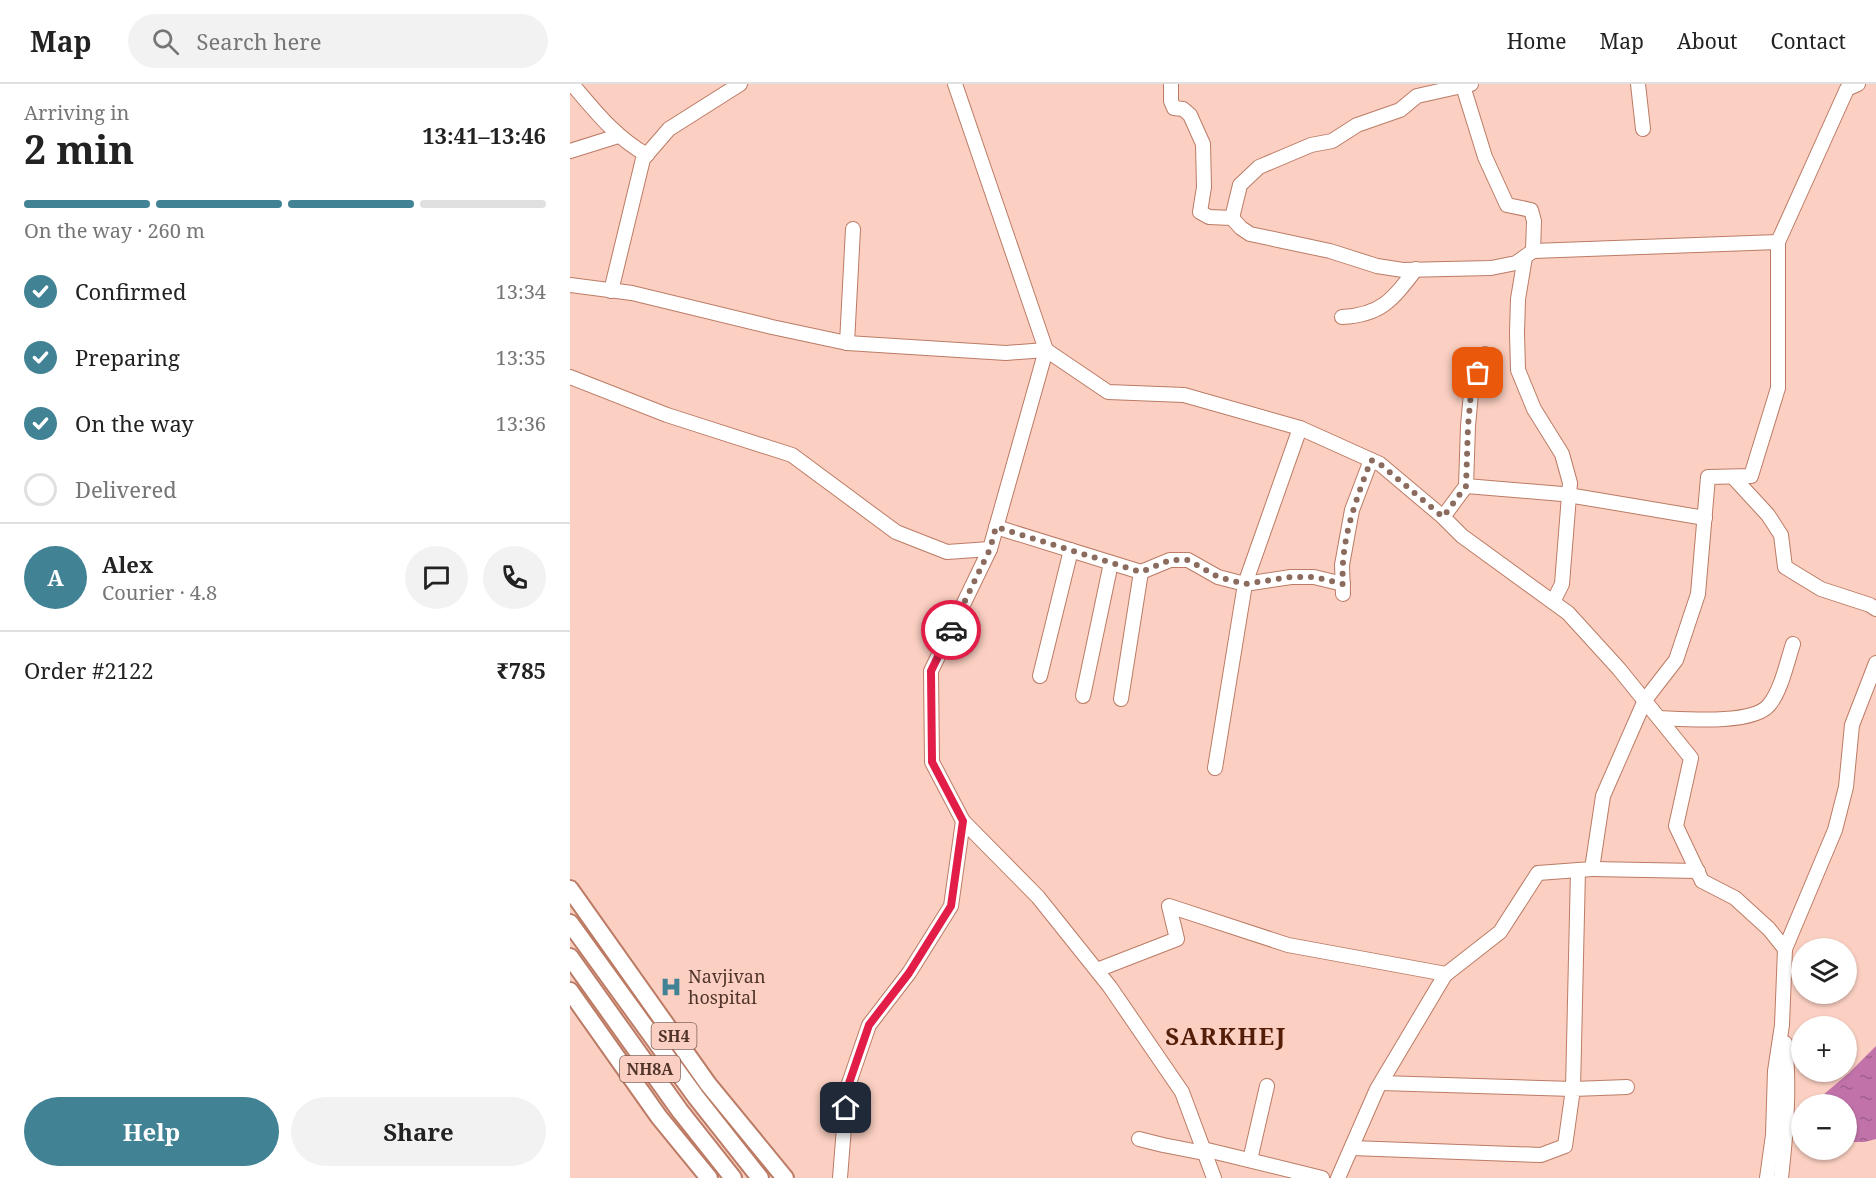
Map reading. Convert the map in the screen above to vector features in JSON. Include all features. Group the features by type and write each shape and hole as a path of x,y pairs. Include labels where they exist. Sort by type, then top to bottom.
{"main road":[{"name":"SH4","path":"570,889 708,1084 785,1178"},
{"name":"NH8A","path":"570,923 696,1097 760,1178"},
{"name":"NH8A","path":"570,957 680,1111 733,1178"},
{"path":"570,991 659,1117 709,1178"}],"street":[{"path":"572,84 618,136 647,155"},
{"path":"611,291 644,159 669,129 741,84"},
{"path":"955,84 1046,350 990,549 931,671 932,762 963,821 1038,897 1097,970 1182,1092 1214,1178"},
{"path":"1171,84 1171,101 1174,108 1183,109 1190,116 1203,144 1204,187 1200,212 1209,217 1232,218 1240,228 1250,234 1307,248 1330,251 1377,266 1403,270 1491,268 1516,263 1529,254 1778,242"},
{"path":"1638,84 1643,129"},
{"path":"1593,869 1603,796 1645,700 1676,660 1698,594 1708,477 1751,476 1778,388 1778,242 1847,89 1858,84"},
{"path":"1232,218 1240,185 1259,167 1311,145 1332,141 1357,125 1400,110 1417,96 1467,85 1485,157 1507,205 1531,210 1534,221 1518,299 1518,370 1534,409 1562,454 1570,483 1562,584 1553,602"},
{"path":"570,151 618,136"},
{"path":"847,343 853,229"},
{"path":"1342,317 1370,314 1384,305 1416,269"},
{"path":"570,285 632,293 847,343 1006,353 1046,350 1108,392 1184,395 1300,428 1380,464 1462,536 1568,613 1645,700 1691,758 1676,826 1702,881 1735,898 1769,929 1785,950"},
{"path":"1443,517 1466,486 1472,382 1485,354"},
{"path":"570,377 667,415 792,455 896,532 947,552 990,549"},
{"path":"1215,768 1245,584 1300,428"},
{"path":"996,527 1141,572 1170,560 1188,560 1218,577 1245,584 1291,577 1314,577 1343,589 1342,565 1352,510 1371,460"},
{"path":"1734,477 1768,514 1781,535 1785,567 1821,589 1876,609"},
{"path":"1466,486 1570,495 1704,518"},
{"path":"1040,676 1071,550"},
{"path":"1083,696 1111,563"},
{"path":"1121,699 1141,572"},
{"path":"1660,718 1730,718 1754,714 1769,706 1778,689 1793,644"},
{"path":"1767,1178 1773,1135 1775,1071 1782,1025 1785,950 1834,830 1846,787 1852,725 1876,663"},
{"path":"840,1178 847,1089 869,1025 909,973 951,906 963,821"},
{"path":"1338,1178 1381,1083 1446,974 1500,932 1538,873 1593,869 1698,871"},
{"path":"1352,1148 1541,1155 1565,1146 1573,1089 1578,870"},
{"path":"1097,970 1176,939 1169,906 1288,945 1446,974"},
{"path":"1780,1178 1786,1136 1788,1069 1782,1025"},
{"path":"1381,1083 1573,1089 1627,1087"},
{"path":"1250,1160 1267,1086"},
{"path":"1139,1139 1250,1160 1322,1178"}],"water":[{"path":"1876,1046 1876,1139 1864,1142 1857,1142 1857,1094 1824,1094 1838,1082 1857,1082 1857,1065"}],"way so far":[{"path":"951,630 990,549 996,527 1141,572 1170,560 1188,560 1218,577 1245,584 1291,577 1314,577 1343,584 1342,565 1352,510 1371,460 1380,464 1443,517 1466,486 1472,382 1478,373"}],"place":[{"name":"Navjivan hospital","path":"671,987"}],"district":[{"name":"SARKHEJ","path":"1226,1037"}],"route":[{"path":"846,1108 847,1089 869,1025 909,973 951,906 963,821 932,762 931,671 951,630"}]}
